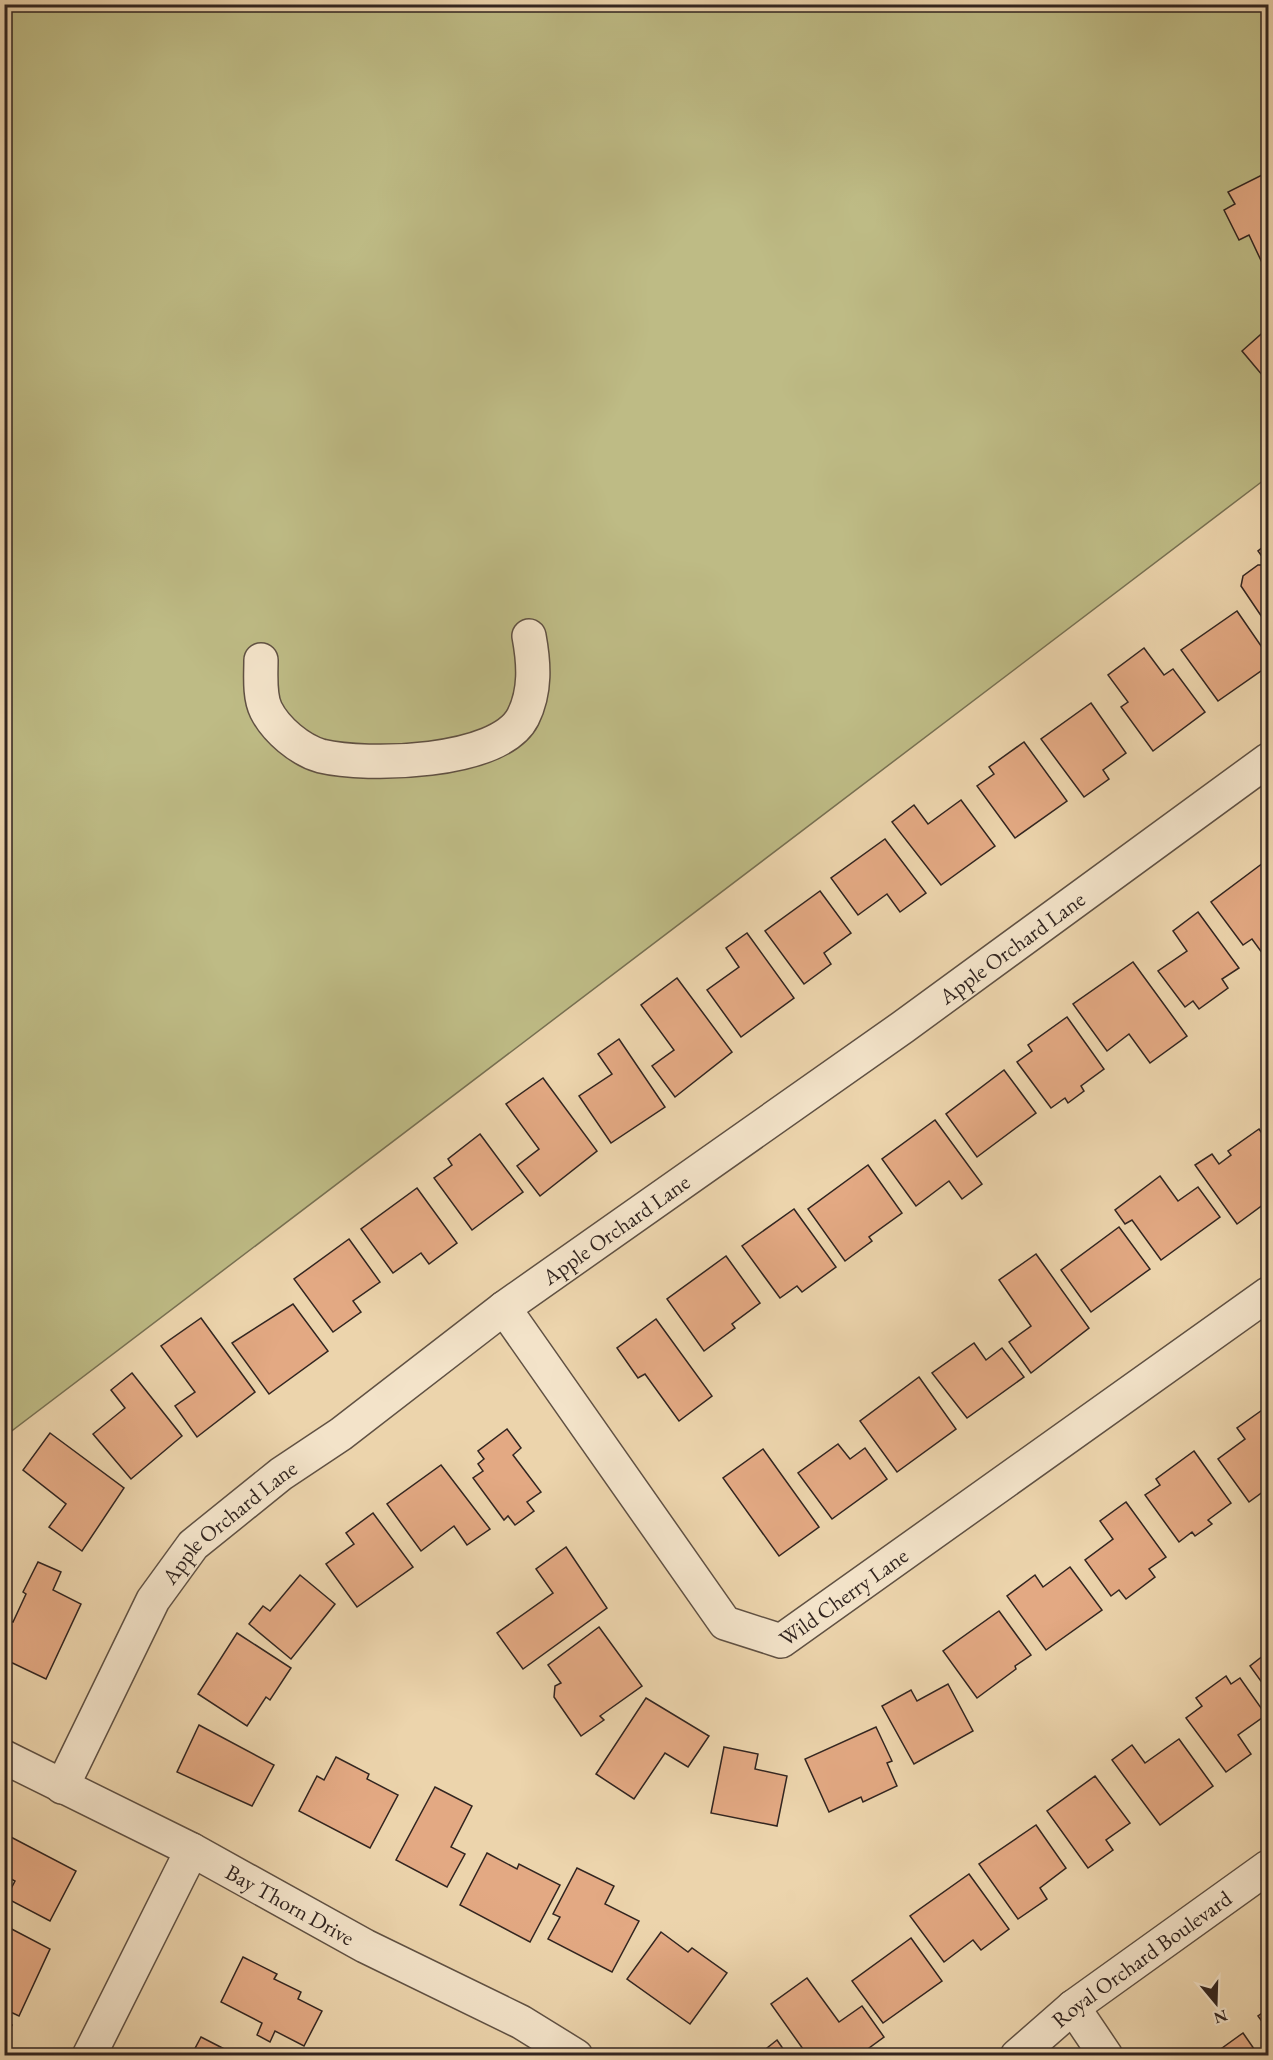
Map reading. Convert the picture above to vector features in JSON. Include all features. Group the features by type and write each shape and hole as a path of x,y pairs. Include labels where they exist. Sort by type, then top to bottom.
{"street":[{"path":"261,660 261,684 266,709 279,728 298,745 319,755 341,759 371,762 414,761 470,751 504,737 522,718 532,693 534,663 530,636"},
{"name":"Apple Orchard Lane","path":"62,1787 153,1600 193,1545 281,1474 341,1434 504,1308 903,1027 1269,760"},
{"name":"Wild Cherry Lane","path":"504,1308 725,1623 781,1641 1269,1294"},
{"name":"Bay Thorn Drive","path":"4,1757 192,1850 365,1946 521,2022 576,2055"},
{"path":"89,2055 192,1850"},
{"name":"Royal Orchard Boulevard","path":"1017,2055 1073,2007 1269,1867"},
{"path":"1073,2007 1106,2055"}],"shaded area":[{"path":"5,5 1268,5 1268,477 5,1436"}],"building":[{"path":"1268,172 1268,267 1265,269 1249,235 1239,240 1224,210 1235,204 1228,192"},
{"path":"1268,328 1268,382 1242,351"},
{"path":"1268,543 1268,565 1258,551"},
{"path":"1258,565 1268,565 1268,626 1241,586 1243,576"},
{"path":"1237,611 1268,656 1268,666 1218,701 1181,650"},
{"path":"1144,648 1164,675 1173,669 1205,712 1153,751 1121,707 1128,702 1108,675"},
{"path":"1091,703 1126,753 1103,770 1109,779 1084,797 1041,739"},
{"path":"1024,742 1067,801 1015,838 977,786 994,774 989,767"},
{"path":"961,800 995,846 941,885 892,822 914,805 928,824"},
{"path":"885,839 926,893 900,912 887,894 858,915 831,878"},
{"path":"1263,863 1268,870 1268,961 1252,939 1243,945 1211,902"},
{"path":"820,891 851,933 824,953 831,964 804,984 765,931"},
{"path":"1198,912 1239,968 1222,979 1228,988 1199,1009 1193,1001 1185,1007 1158,971 1187,951 1173,931"},
{"path":"747,933 794,998 741,1037 707,990 739,967 726,948"},
{"path":"1133,962 1187,1036 1150,1063 1129,1034 1107,1051 1073,1004"},
{"path":"677,978 732,1052 675,1097 652,1066 674,1050 641,1005"},
{"path":"1067,1017 1104,1069 1081,1086 1084,1091 1068,1103 1065,1098 1051,1108 1017,1062 1032,1051 1028,1045"},
{"path":"619,1039 665,1107 611,1143 579,1096 612,1074 598,1054"},
{"path":"1004,1070 1036,1113 977,1157 946,1114"},
{"path":"543,1078 597,1151 540,1196 517,1166 539,1149 506,1104"},
{"path":"935,1120 982,1184 962,1199 949,1181 916,1206 882,1159"},
{"path":"1259,1129 1268,1142 1268,1201 1237,1224 1195,1165 1212,1154 1219,1164 1231,1155 1228,1151"},
{"path":"480,1134 523,1192 472,1230 434,1178 452,1165 448,1159"},
{"path":"868,1165 902,1213 869,1237 872,1241 845,1261 808,1209"},
{"path":"1160,1176 1178,1201 1198,1187 1220,1217 1161,1260 1132,1220 1125,1224 1115,1210"},
{"path":"417,1188 457,1243 429,1264 421,1253 393,1273 361,1229"},
{"path":"794,1209 836,1267 802,1292 797,1286 780,1298 742,1246"},
{"path":"1119,1227 1150,1269 1091,1312 1061,1270"},
{"path":"349,1239 380,1282 353,1301 361,1312 333,1332 294,1279"},
{"path":"1036,1254 1089,1328 1031,1373 1009,1342 1031,1326 999,1280"},
{"path":"726,1256 760,1303 732,1324 735,1328 704,1351 667,1299"},
{"path":"293,1304 328,1351 269,1394 232,1343"},
{"path":"201,1318 255,1392 197,1437 175,1406 195,1392 161,1346"},
{"path":"656,1319 712,1396 679,1421 645,1374 638,1378 617,1348"},
{"path":"974,1343 986,1360 1002,1348 1024,1377 967,1418 932,1373"},
{"path":"132,1373 182,1436 131,1479 93,1434 125,1408 111,1390"},
{"path":"919,1377 956,1429 897,1472 860,1421"},
{"path":"1265,1408 1268,1413 1268,1488 1249,1502 1218,1459 1245,1439 1237,1428"},
{"path":"507,1429 521,1448 513,1455 541,1492 527,1502 534,1511 515,1525 508,1516 504,1520 473,1478 483,1471 478,1464 484,1459 478,1451"},
{"path":"50,1433 124,1488 82,1551 49,1527 66,1504 23,1470"},
{"path":"838,1444 850,1459 865,1448 887,1479 832,1519 798,1473"},
{"path":"763,1449 819,1527 779,1556 723,1478"},
{"path":"1194,1451 1231,1503 1208,1520 1212,1524 1195,1536 1192,1532 1179,1542 1145,1495 1160,1485 1156,1479"},
{"path":"441,1465 490,1529 467,1545 454,1526 421,1551 387,1504"},
{"path":"1126,1502 1166,1557 1149,1569 1155,1577 1126,1599 1119,1590 1111,1596 1085,1560 1113,1539 1100,1521"},
{"path":"373,1513 413,1567 357,1607 326,1564 354,1544 346,1533"},
{"path":"566,1547 607,1608 523,1669 497,1633 553,1593 536,1569"},
{"path":"38,1562 61,1572 53,1590 81,1604 46,1679 4,1659 4,1622 6,1619 13,1622 26,1594 23,1592"},
{"path":"1070,1567 1102,1610 1046,1650 1007,1596 1035,1575 1043,1587"},
{"path":"300,1575 335,1604 291,1659 249,1624 263,1606 270,1611"},
{"path":"999,1611 1031,1655 977,1698 943,1651"},
{"path":"599,1627 642,1686 600,1716 604,1720 581,1736 554,1697 555,1686 561,1683 548,1665"},
{"path":"237,1633 291,1668 270,1700 266,1697 247,1726 198,1694"},
{"path":"1268,1652 1268,1691 1250,1666"},
{"path":"1226,1676 1231,1684 1240,1678 1266,1715 1238,1735 1251,1754 1226,1772 1186,1718 1202,1706 1196,1698"},
{"path":"948,1684 973,1731 914,1764 882,1706 911,1690 917,1701"},
{"path":"646,1698 709,1736 688,1767 665,1753 634,1799 596,1774"},
{"path":"199,1725 274,1765 252,1806 177,1772"},
{"path":"876,1727 892,1761 887,1763 897,1786 863,1802 861,1797 829,1812 805,1759"},
{"path":"1179,1739 1213,1786 1160,1825 1112,1760 1132,1745 1145,1763"},
{"path":"724,1747 758,1754 755,1769 787,1776 777,1826 711,1813"},
{"path":"336,1757 369,1774 367,1779 398,1795 370,1848 299,1811 317,1776 324,1780"},
{"path":"1095,1776 1130,1823 1106,1840 1113,1850 1088,1868 1047,1811"},
{"path":"435,1787 472,1806 451,1847 465,1854 447,1887 396,1860"},
{"path":"1036,1825 1066,1868 1040,1888 1047,1899 1018,1919 979,1864"},
{"path":"7,1835 76,1871 50,1921 6,1898 15,1881 4,1875"},
{"path":"487,1853 517,1869 519,1864 560,1885 530,1942 460,1905"},
{"path":"577,1868 614,1886 605,1904 639,1921 612,1972 548,1939 560,1917 553,1914"},
{"path":"969,1874 1009,1929 981,1950 973,1940 944,1962 910,1916"},
{"path":"4,1925 50,1949 19,2016 4,2009"},
{"path":"661,1932 688,1952 692,1948 727,1973 690,2024 627,1979"},
{"path":"911,1938 942,1981 883,2023 852,1981"},
{"path":"243,1957 277,1974 274,1979 301,1992 298,1999 322,2011 304,2046 275,2031 270,2042 257,2035 262,2023 221,2002"},
{"path":"807,1978 839,2022 862,2006 884,2037 858,2056 808,2056 771,2004"},
{"path":"1268,2009 1268,2030 1258,2016"},
{"path":"4,2021 12,2025 4,2040"},
{"path":"1243,2033 1259,2056 1211,2056"},
{"path":"201,2037 238,2056 191,2056"},
{"path":"777,2040 788,2056 757,2056"}]}
